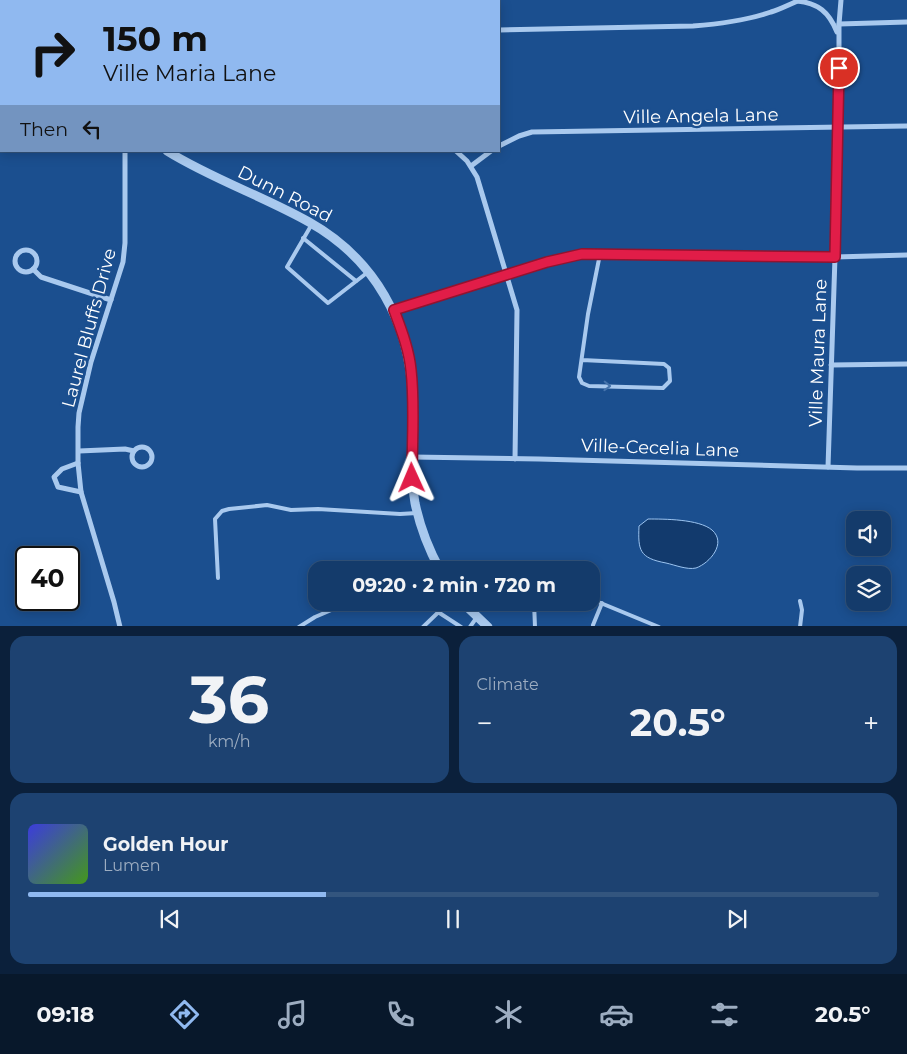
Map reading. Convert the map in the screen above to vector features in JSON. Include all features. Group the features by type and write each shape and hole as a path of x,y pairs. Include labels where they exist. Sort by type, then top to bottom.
{"street":[{"name":"Ville Maura Lane","path":"828,467 840,58 838,35 841,0"},
{"path":"500,30 714,24 755,17 798,1 813,4 821,9 829,17 838,35"},
{"path":"839,24 907,22"},
{"name":"Ville Angela Lane","path":"500,145 518,136 532,132 907,126"},
{"name":"Laurel Bluffs Drive","path":"119,626 81,492 78,463 79,413 86,380 123,262 125,243 125,152"},
{"name":"Dunn Road","path":"169,152 188,164 312,224 343,245 377,282 394,310 402,330 411,368 412,478 417,513 425,541 435,561"},
{"path":"457,152 471,166 477,177 517,310 515,459"},
{"path":"471,166 490,152"},
{"path":"24,251 33,254 36,260 33,269 23,271 17,267 15,261 18,254 24,251"},
{"path":"394,310 564,257 600,254 835,257 907,255"},
{"path":"33,269 41,277 111,300"},
{"path":"831,365 907,364"},
{"path":"79,451 115,449 134,451 139,447 146,447 151,452 151,462 146,467 136,466 132,460 134,451"},
{"name":"Ville-Cecelia Lane","path":"412,457 907,468"},
{"path":"78,463 62,469 54,477 58,487 81,492"},
{"path":"471,611 488,626"}],"lane":[{"path":"312,224 287,267 328,303 368,272"},
{"path":"304,238 356,281"},
{"path":"582,360 664,364 669,368 670,381 663,388 588,386 582,383 579,377 588,314 600,254"},
{"path":"218,578 215,520 222,511 267,504 291,510 318,509 400,514 417,513"},
{"path":"800,601 802,610 800,626"},
{"path":"594,626 602,603 659,626"},
{"path":"299,626 327,611"},
{"path":"534,611 535,626"},
{"path":"423,626 438,612 461,626"},
{"path":"470,626 477,617"}],"water":[{"path":"648,519 681,520 706,526 716,535 718,541 715,552 707,562 696,568 681,567 650,558 642,552 639,541 639,526"}],"route":[{"path":"412,478 411,368 402,330 394,310 547,262 582,254 835,257 839,68"}]}
